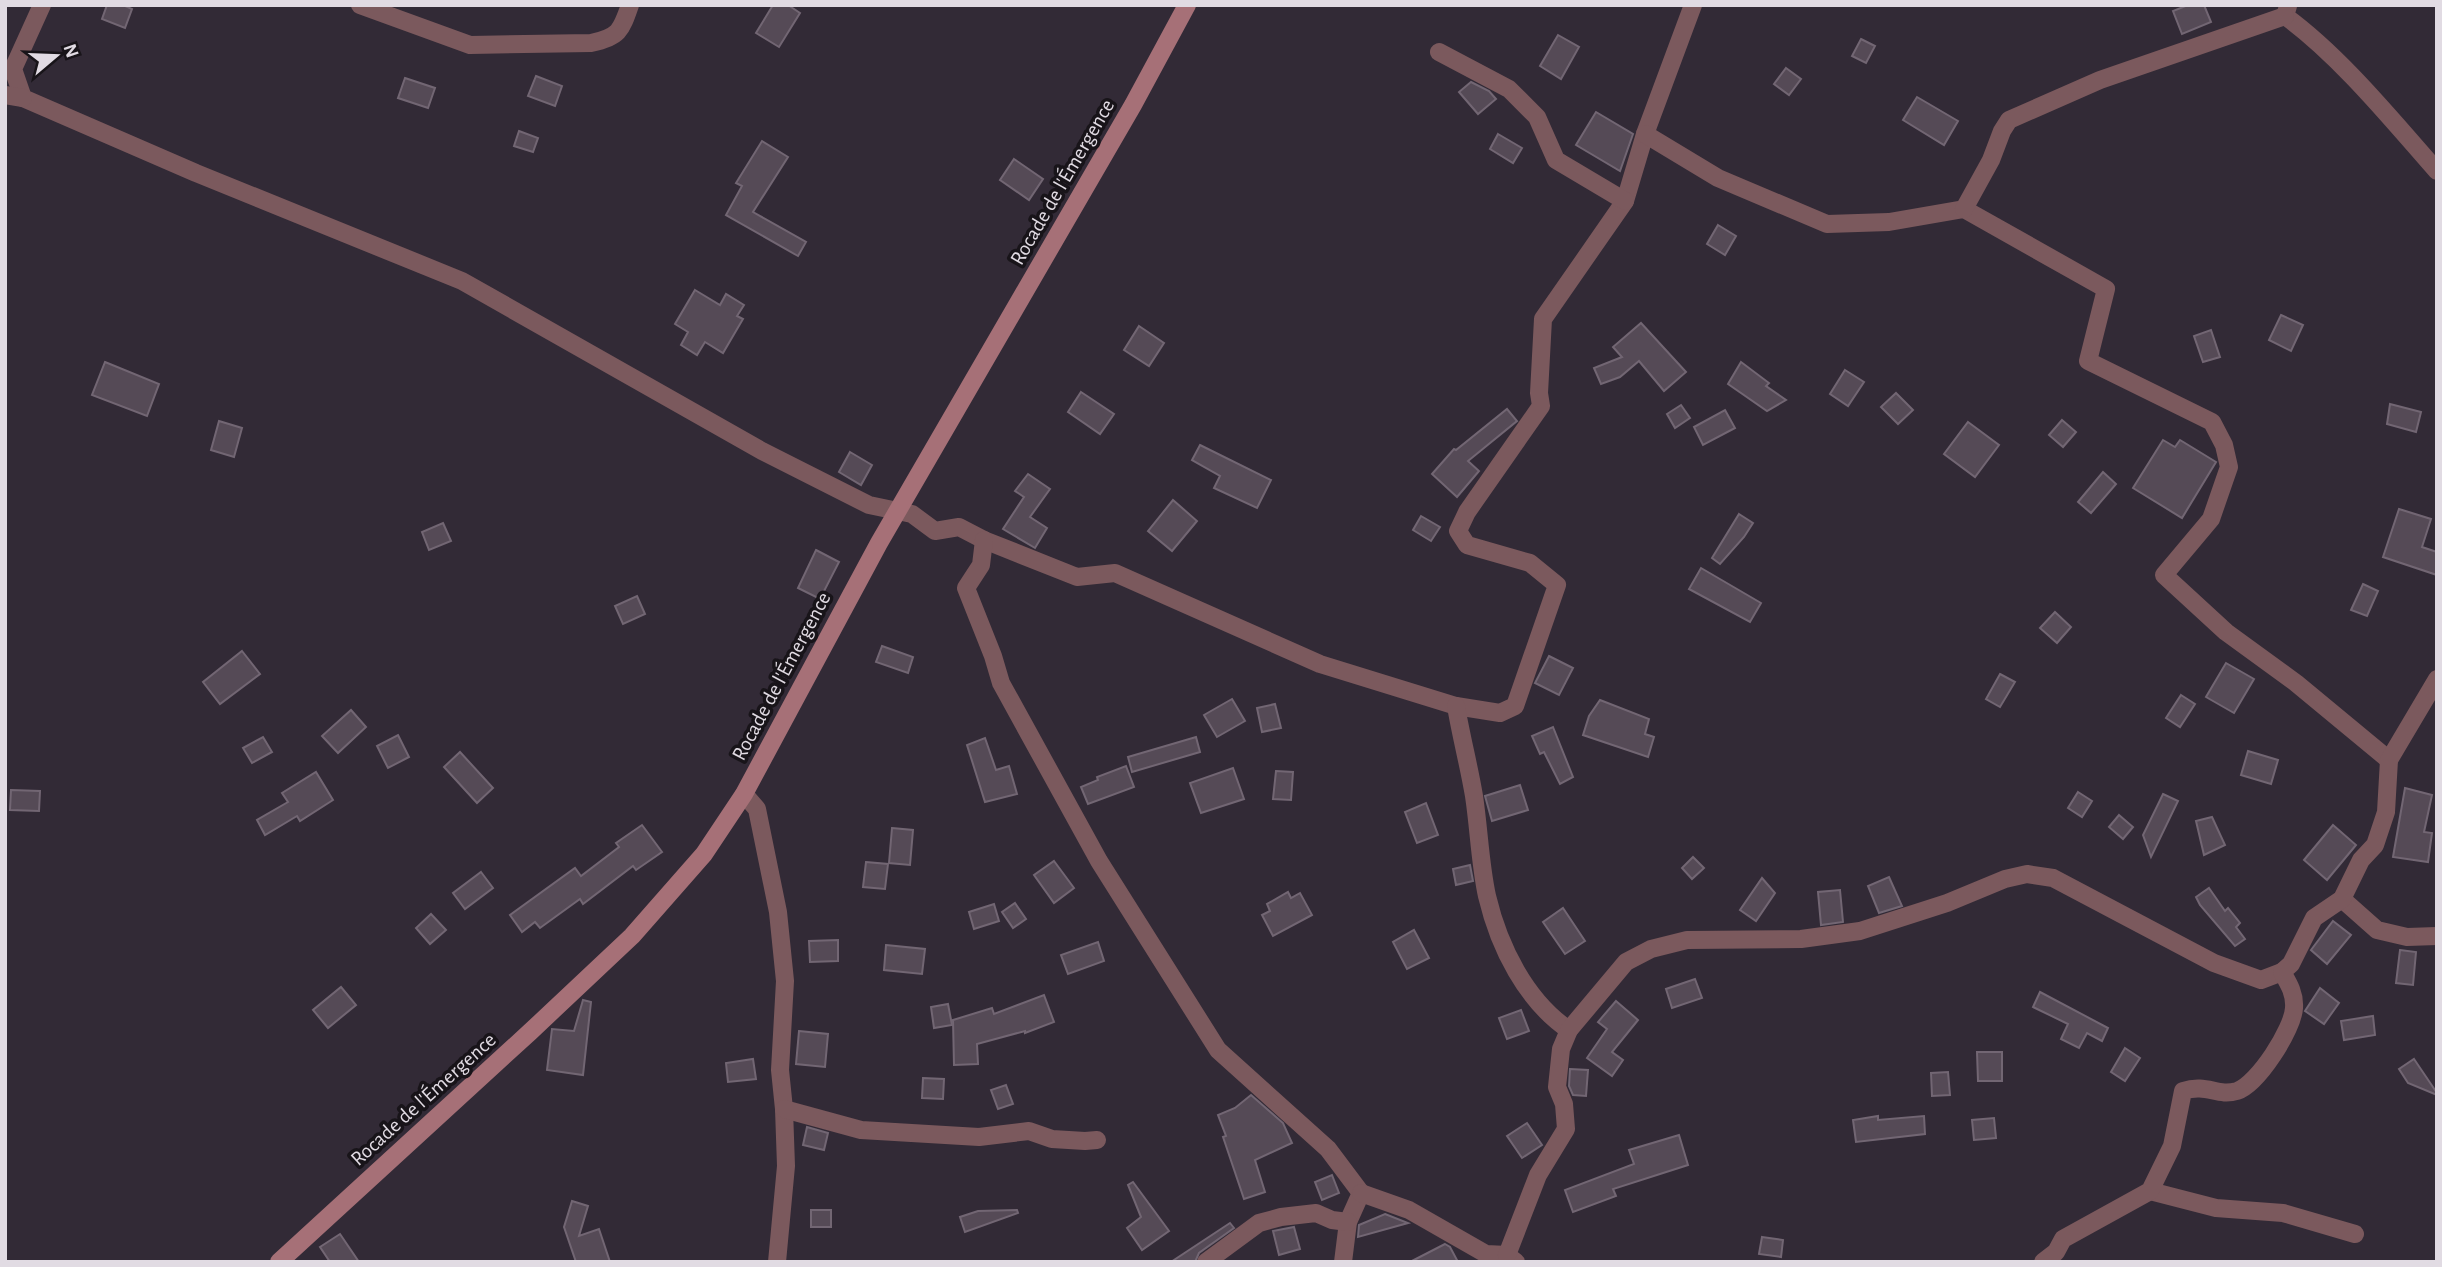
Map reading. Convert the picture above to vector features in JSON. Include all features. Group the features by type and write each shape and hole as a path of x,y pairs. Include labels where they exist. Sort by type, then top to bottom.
{"street":[{"path":"42,5 13,69 14,97 462,281 762,451 869,505 912,514 935,531 959,527 984,540 1077,577 1115,573 1320,664 1456,706 1500,713 1515,706 1557,585 1530,563 1467,545 1458,531 1467,512 1541,406 1539,393 1543,319 1625,201 1645,134 1693,5"},
{"path":"360,5 470,45 591,43 608,39 622,30 630,5"},
{"name":"Rocade de l'Émergence","path":"278,1262 632,936 704,854 744,793 834,625 1133,105 1187,5"},
{"path":"1964,209 2009,120 2100,80 2287,11 2395,123 2437,171"},
{"path":"1439,52 1509,89 1537,117 1556,160 1625,201"},
{"path":"1645,134 1718,178 1827,224 1889,222 1964,209 2106,289 2088,361 2212,422 2224,444 2229,467 2211,519 2164,575 2226,632 2296,683 2389,760"},
{"path":"984,540 981,565 966,588 1001,683 1099,861 1218,1050 1328,1149 1361,1193 1409,1210 1486,1254 1511,1258 1528,1196 1566,1129 1564,1104 1557,1087 1561,1049 1569,1030 1626,961 1651,949 1687,940 1801,939 1860,931 1947,903 2005,878 2027,874 2053,878 2214,963 2261,980 2282,972 2291,964 2314,918 2342,899 2361,860 2375,845 2386,812 2389,760 2437,679"},
{"path":"1456,706 1471,776 1487,895 1498,932 1529,992 1553,1019 1569,1030"},
{"path":"744,793 757,809 778,912 785,981 780,1070 786,1166 777,1262"},
{"path":"2342,899 2376,930 2407,937 2437,936"},
{"path":"2043,1262 2056,1252 2063,1239 2150,1191 2172,1146 2183,1091 2197,1086 2226,1093 2239,1090 2255,1078 2289,1029 2294,1008 2292,989 2282,972"},
{"path":"784,1109 861,1130 979,1137 1029,1131 1052,1139 1097,1140"},
{"path":"2150,1191 2216,1208 2283,1213 2354,1234"},
{"path":"1343,1262 1348,1222 1361,1193"},
{"path":"1206,1262 1259,1223 1316,1213 1332,1220 1348,1222"}],"building":[{"path":"107,5 123,5 132,9 125,28 102,19"},
{"path":"773,5 788,5 800,13 779,47 756,33"},
{"path":"2188,5 2204,5 2211,22 2182,34 2173,11"},
{"path":"1558,35 1579,47 1561,79 1540,66"},
{"path":"1861,39 1875,46 1866,63 1852,56"},
{"path":"1786,68 1801,79 1789,95 1774,84"},
{"path":"536,76 562,86 555,106 528,96"},
{"path":"405,78 435,88 428,108 398,98"},
{"path":"1471,82 1489,91 1496,99 1478,114 1459,92"},
{"path":"1917,97 1958,121 1944,145 1903,120"},
{"path":"1596,112 1633,134 1620,171 1576,145"},
{"path":"519,131 538,138 533,152 514,146"},
{"path":"1498,134 1522,148 1513,163 1490,149"},
{"path":"762,141 788,157 753,212 806,242 798,256 726,215 742,186 736,183"},
{"path":"1014,159 1043,179 1029,200 1000,180"},
{"path":"1718,225 1736,236 1725,255 1707,244"},
{"path":"695,290 720,305 726,294 744,305 737,316 743,319 723,353 705,342 697,355 681,345 688,332 675,324"},
{"path":"2281,315 2303,325 2291,351 2269,340"},
{"path":"1641,323 1686,372 1664,391 1639,361 1620,377 1601,384 1594,368 1622,357 1613,347"},
{"path":"1139,326 1164,343 1149,366 1124,350"},
{"path":"2211,330 2220,357 2203,362 2194,336"},
{"path":"105,362 159,384 147,416 92,395"},
{"path":"1741,362 1769,383 1766,386 1786,400 1767,411 1728,384"},
{"path":"1845,370 1864,382 1848,406 1830,394"},
{"path":"1081,392 1114,414 1100,434 1068,412"},
{"path":"1896,393 1913,410 1898,424 1881,407"},
{"path":"2390,404 2421,412 2416,432 2387,424"},
{"path":"1681,405 1690,418 1675,428 1667,414"},
{"path":"1507,409 1517,421 1468,461 1479,471 1457,497 1432,474 1454,449"},
{"path":"1725,410 1735,428 1703,445 1694,427"},
{"path":"2062,420 2076,432 2063,447 2049,435"},
{"path":"219,421 242,428 234,457 211,450"},
{"path":"1968,422 1999,445 1975,477 1944,454"},
{"path":"2163,440 2175,447 2180,440 2216,462 2182,518 2133,488"},
{"path":"1200,445 1271,480 1257,508 1214,488 1220,476 1192,460"},
{"path":"850,452 872,465 861,485 839,472"},
{"path":"2103,472 2116,484 2091,513 2078,502"},
{"path":"1028,474 1050,489 1030,517 1047,528 1035,548 1003,529 1024,497 1015,491"},
{"path":"1173,500 1197,521 1172,551 1148,531"},
{"path":"2399,509 2431,519 2422,547 2437,552 2437,575 2383,557"},
{"path":"1739,514 1753,523 1720,564 1712,558"},
{"path":"1421,516 1440,527 1431,541 1413,530"},
{"path":"443,523 451,541 429,550 422,532"},
{"path":"816,550 839,562 820,599 798,588"},
{"path":"1701,568 1761,603 1750,622 1689,589"},
{"path":"2363,584 2378,591 2367,616 2351,610"},
{"path":"637,596 645,614 623,624 615,606"},
{"path":"2055,612 2071,627 2057,643 2040,628"},
{"path":"882,646 913,657 908,673 876,662"},
{"path":"242,651 260,674 220,704 203,682"},
{"path":"1549,656 1573,668 1559,695 1535,683"},
{"path":"2226,663 2254,679 2234,713 2206,697"},
{"path":"2000,674 2015,682 2000,707 1986,699"},
{"path":"2181,695 2195,704 2180,727 2166,718"},
{"path":"1232,699 1245,721 1217,737 1204,715"},
{"path":"1600,700 1649,719 1645,734 1654,737 1648,757 1583,735 1589,716"},
{"path":"1275,704 1281,728 1262,732 1257,708"},
{"path":"351,710 366,727 338,753 322,736"},
{"path":"1553,727 1573,777 1560,784 1544,752 1540,754 1532,736"},
{"path":"398,735 409,757 388,768 377,746"},
{"path":"263,737 272,752 252,763 243,748"},
{"path":"1196,737 1200,752 1132,772 1128,757"},
{"path":"985,738 996,770 1009,766 1017,794 985,802 967,745"},
{"path":"2248,751 2278,760 2271,784 2241,775"},
{"path":"460,752 493,788 477,803 444,767"},
{"path":"1126,766 1134,787 1088,804 1081,787 1098,780 1097,777"},
{"path":"1233,768 1244,799 1201,813 1190,783"},
{"path":"1276,771 1293,772 1291,800 1273,799"},
{"path":"316,772 333,800 300,821 297,816 265,835 257,820 288,802 282,793"},
{"path":"1520,785 1528,810 1492,821 1485,796"},
{"path":"2405,788 2432,795 2424,832 2432,833 2428,862 2393,857"},
{"path":"11,790 40,791 39,811 10,810"},
{"path":"2078,792 2092,801 2082,817 2068,808"},
{"path":"2163,794 2178,801 2151,857 2143,835"},
{"path":"1426,803 1438,835 1417,843 1405,812"},
{"path":"2119,815 2133,827 2123,839 2109,827"},
{"path":"2212,817 2225,845 2204,855 2196,821"},
{"path":"642,825 662,852 636,870 633,866 583,904 580,899 540,928 535,922 522,932 510,915 575,868 581,876 619,847 616,843"},
{"path":"2333,825 2356,845 2327,880 2304,860"},
{"path":"892,828 913,830 910,865 889,863"},
{"path":"1693,857 1704,868 1692,879 1682,868"},
{"path":"1054,861 1074,888 1054,903 1034,875"},
{"path":"866,862 888,864 885,889 863,887"},
{"path":"1470,865 1473,881 1456,885 1453,869"},
{"path":"481,872 493,888 465,909 453,893"},
{"path":"1889,877 1902,906 1879,913 1868,886"},
{"path":"1762,878 1775,893 1756,921 1740,910"},
{"path":"2209,888 2225,911 2228,908 2240,923 2236,927 2245,939 2235,946 2196,897"},
{"path":"1840,890 1843,922 1821,925 1818,892"},
{"path":"1288,892 1291,898 1300,893 1312,915 1273,936 1262,915 1270,911 1267,904"},
{"path":"1015,903 1026,919 1013,928 1002,912"},
{"path":"994,904 999,921 974,929 969,912"},
{"path":"1563,908 1585,941 1565,954 1543,922"},
{"path":"431,914 446,930 430,944 416,928"},
{"path":"2333,921 2351,935 2327,964 2311,950"},
{"path":"1414,930 1429,958 1407,969 1393,942"},
{"path":"838,940 838,961 810,962 809,941"},
{"path":"1098,942 1104,961 1068,974 1061,955"},
{"path":"886,945 925,949 922,974 884,970"},
{"path":"2400,950 2416,952 2413,985 2396,983"},
{"path":"1695,979 1702,998 1672,1008 1666,989"},
{"path":"341,987 356,1005 328,1028 313,1010"},
{"path":"2320,988 2339,1003 2324,1024 2305,1011"},
{"path":"2040,992 2108,1028 2102,1041 2087,1033 2079,1048 2061,1039 2068,1024 2033,1007"},
{"path":"1044,995 1054,1022 1025,1033 977,1044 978,1064 954,1065 953,1020 992,1008 994,1014"},
{"path":"583,1000 591,1002 583,1075 547,1070 552,1029 574,1031"},
{"path":"1616,1001 1638,1020 1612,1052 1623,1060 1612,1076 1587,1058 1607,1029 1598,1022"},
{"path":"948,1004 952,1025 934,1028 931,1007"},
{"path":"1521,1010 1529,1031 1507,1039 1499,1018"},
{"path":"2373,1016 2375,1035 2344,1040 2341,1021"},
{"path":"799,1031 828,1034 825,1067 796,1064"},
{"path":"2125,1048 2140,1058 2125,1081 2111,1072"},
{"path":"1977,1052 2002,1052 2002,1081 1978,1081"},
{"path":"753,1059 756,1079 728,1082 726,1063"},
{"path":"2414,1059 2437,1095 2408,1083 2399,1069"},
{"path":"1570,1069 1588,1070 1586,1096 1573,1095 1569,1086"},
{"path":"1948,1072 1950,1095 1932,1096 1931,1073"},
{"path":"923,1078 944,1079 943,1099 922,1098"},
{"path":"1006,1085 1013,1104 998,1109 991,1090"},
{"path":"1251,1095 1283,1123 1292,1143 1255,1160 1265,1192 1244,1199 1218,1115 1235,1108"},
{"path":"1878,1116 1878,1120 1924,1116 1925,1134 1856,1142 1853,1120"},
{"path":"1994,1118 1996,1138 1974,1140 1972,1120"},
{"path":"1527,1123 1542,1145 1522,1158 1507,1136"},
{"path":"807,1127 828,1133 824,1150 803,1145"},
{"path":"1679,1135 1688,1165 1613,1189 1616,1196 1573,1212 1565,1190 1634,1164 1629,1150"},
{"path":"1332,1175 1339,1193 1322,1200 1315,1182"},
{"path":"1133,1182 1169,1231 1142,1250 1127,1228 1141,1217 1128,1185"},
{"path":"572,1201 588,1206 579,1236 599,1229 610,1262 576,1262 564,1227"},
{"path":"811,1210 831,1210 831,1227 811,1227"},
{"path":"1017,1210 1018,1213 965,1232 960,1217 978,1211"},
{"path":"1385,1214 1408,1223 1358,1237 1359,1225"},
{"path":"1230,1223 1234,1228 1199,1253 1195,1262 1171,1262"},
{"path":"1294,1227 1300,1249 1279,1255 1273,1231"},
{"path":"340,1234 359,1262 330,1262 320,1247"},
{"path":"1762,1237 1783,1240 1781,1257 1759,1254"},
{"path":"1445,1244 1450,1247 1458,1262 1410,1262"}]}
